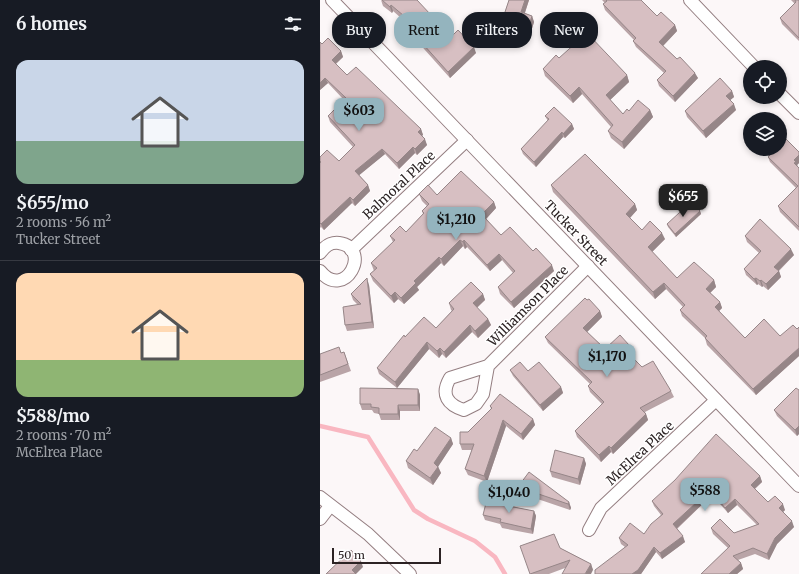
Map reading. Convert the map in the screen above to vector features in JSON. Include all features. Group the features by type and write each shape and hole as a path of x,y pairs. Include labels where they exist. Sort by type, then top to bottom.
{"street":[{"name":"Tucker Street","path":"332,0 799,486"},
{"path":"690,0 747,60"},
{"path":"787,101 799,113"},
{"name":"Balmoral Place","path":"351,250 467,140"},
{"path":"320,252 328,244 334,243 346,246 351,250 355,261 351,273 347,277 335,280 329,279 320,271"},
{"name":"Williamson Place","path":"488,366 588,266"},
{"name":"McElrea Place","path":"589,530 601,508 716,400"},
{"path":"320,498 368,534 410,574"},
{"path":"320,519 330,506"}],"building":[{"path":"382,0 417,0 428,12 399,12 391,5 390,7"},
{"path":"509,0 525,0 521,12 505,12"},
{"path":"606,0 641,0 657,16 661,12 675,25 659,42 677,59 680,57 695,73 673,96 657,80 666,71 633,41 636,38 603,4 607,1"},
{"path":"795,0 799,0 799,38 780,18 796,2"},
{"path":"458,30 462,34 462,48 473,48 448,72 427,48 454,48 454,34"},
{"path":"328,38 332,42 332,48 338,48 341,51 332,60 347,75 356,67 421,129 418,132 425,139 415,149 413,147 397,163 382,149 355,171 368,185 353,200 350,197 321,224 320,157 327,150 339,161 355,145 328,116 346,98 325,78 320,83 320,42 322,44"},
{"path":"598,45 627,75 606,95 623,114 627,109 629,111 638,100 650,110 622,142 608,131 613,125 579,87 570,96 543,69 556,55 559,58 570,48 598,48"},
{"path":"720,78 732,91 726,96 734,104 703,131 685,111"},
{"path":"554,107 572,124 563,134 562,132 534,162 521,149 549,119 545,116"},
{"path":"787,140 799,152 799,155 794,160 796,162 794,163 799,168 799,227 778,206 798,186 768,157 787,156"},
{"path":"585,154 635,204 626,214 642,230 650,221 662,233 648,247 677,278 694,262 714,280 706,289 720,302 715,307 745,338 764,319 780,336 793,325 797,329 799,327 799,348 753,389 705,338 707,336 680,310 685,305 664,283 653,292 551,185"},
{"path":"461,171 494,202 483,213 485,216 484,217 501,235 510,227 533,251 536,248 552,265 511,302 498,287 515,271 499,254 487,265 464,240 463,242 460,240 441,259 439,257 414,281 416,283 401,298 395,292 391,296 370,274 377,268 371,263 395,240 390,236 400,226 406,232 424,213 422,211 429,204 419,194 428,185 437,195"},
{"path":"691,202 700,211 675,234 667,224"},
{"path":"760,219 791,249 774,267 779,271 766,284 761,280 760,281 756,278 754,279 744,269 761,251 745,236"},
{"path":"367,278 372,322 345,325 343,307 361,304 351,294"},
{"path":"471,282 483,294 473,303 488,319 475,331 470,325 444,352 440,348 437,351 427,342 395,382 377,368 404,335 405,337 424,317 436,328 454,309 449,303"},
{"path":"585,298 587,300 589,299 600,311 583,328 605,349 620,335 629,345 625,350 642,367 653,361 671,391 640,408 646,414 611,448 609,446 599,455 575,431 604,402 588,386 592,382 545,337"},
{"path":"339,347 341,353 344,352 348,364 320,375 320,354"},
{"path":"520,362 528,371 539,362 561,387 540,405 510,370"},
{"path":"360,388 418,389 418,405 398,405 398,414 379,414 379,408 371,407 371,404 360,404"},
{"path":"796,388 799,390 799,426 795,430 774,410"},
{"path":"500,394 533,419 521,434 503,420 484,476 465,469 474,444 460,444 460,432 468,432 492,408 490,406"},
{"path":"435,427 451,438 434,463 438,467 430,478 406,461 414,449 417,451"},
{"path":"716,434 760,476 751,485 768,502 775,496 783,504 779,508 792,521 775,538 767,554 753,548 733,556 741,563 729,574 701,574 730,546 711,528 720,519 734,533 759,524 735,499 725,508 710,490 673,524 683,536 660,553 654,547 638,570 632,574 595,574 595,570 628,545 619,538 630,523 644,534 651,524 663,514 652,501 675,480"},
{"path":"555,450 584,458 578,479 550,471"},
{"path":"529,472 569,502 568,504 518,487"},
{"path":"487,499 498,502 498,504 534,511 531,529 500,522 501,519 483,515"},
{"path":"554,534 560,548 591,564 585,574 562,574 570,560 530,574 520,546"},
{"path":"351,550 361,561 352,570 356,574 326,574"}],"waterway":[{"path":"320,426 368,437 414,510 428,519 475,541 495,557 505,574"}]}
